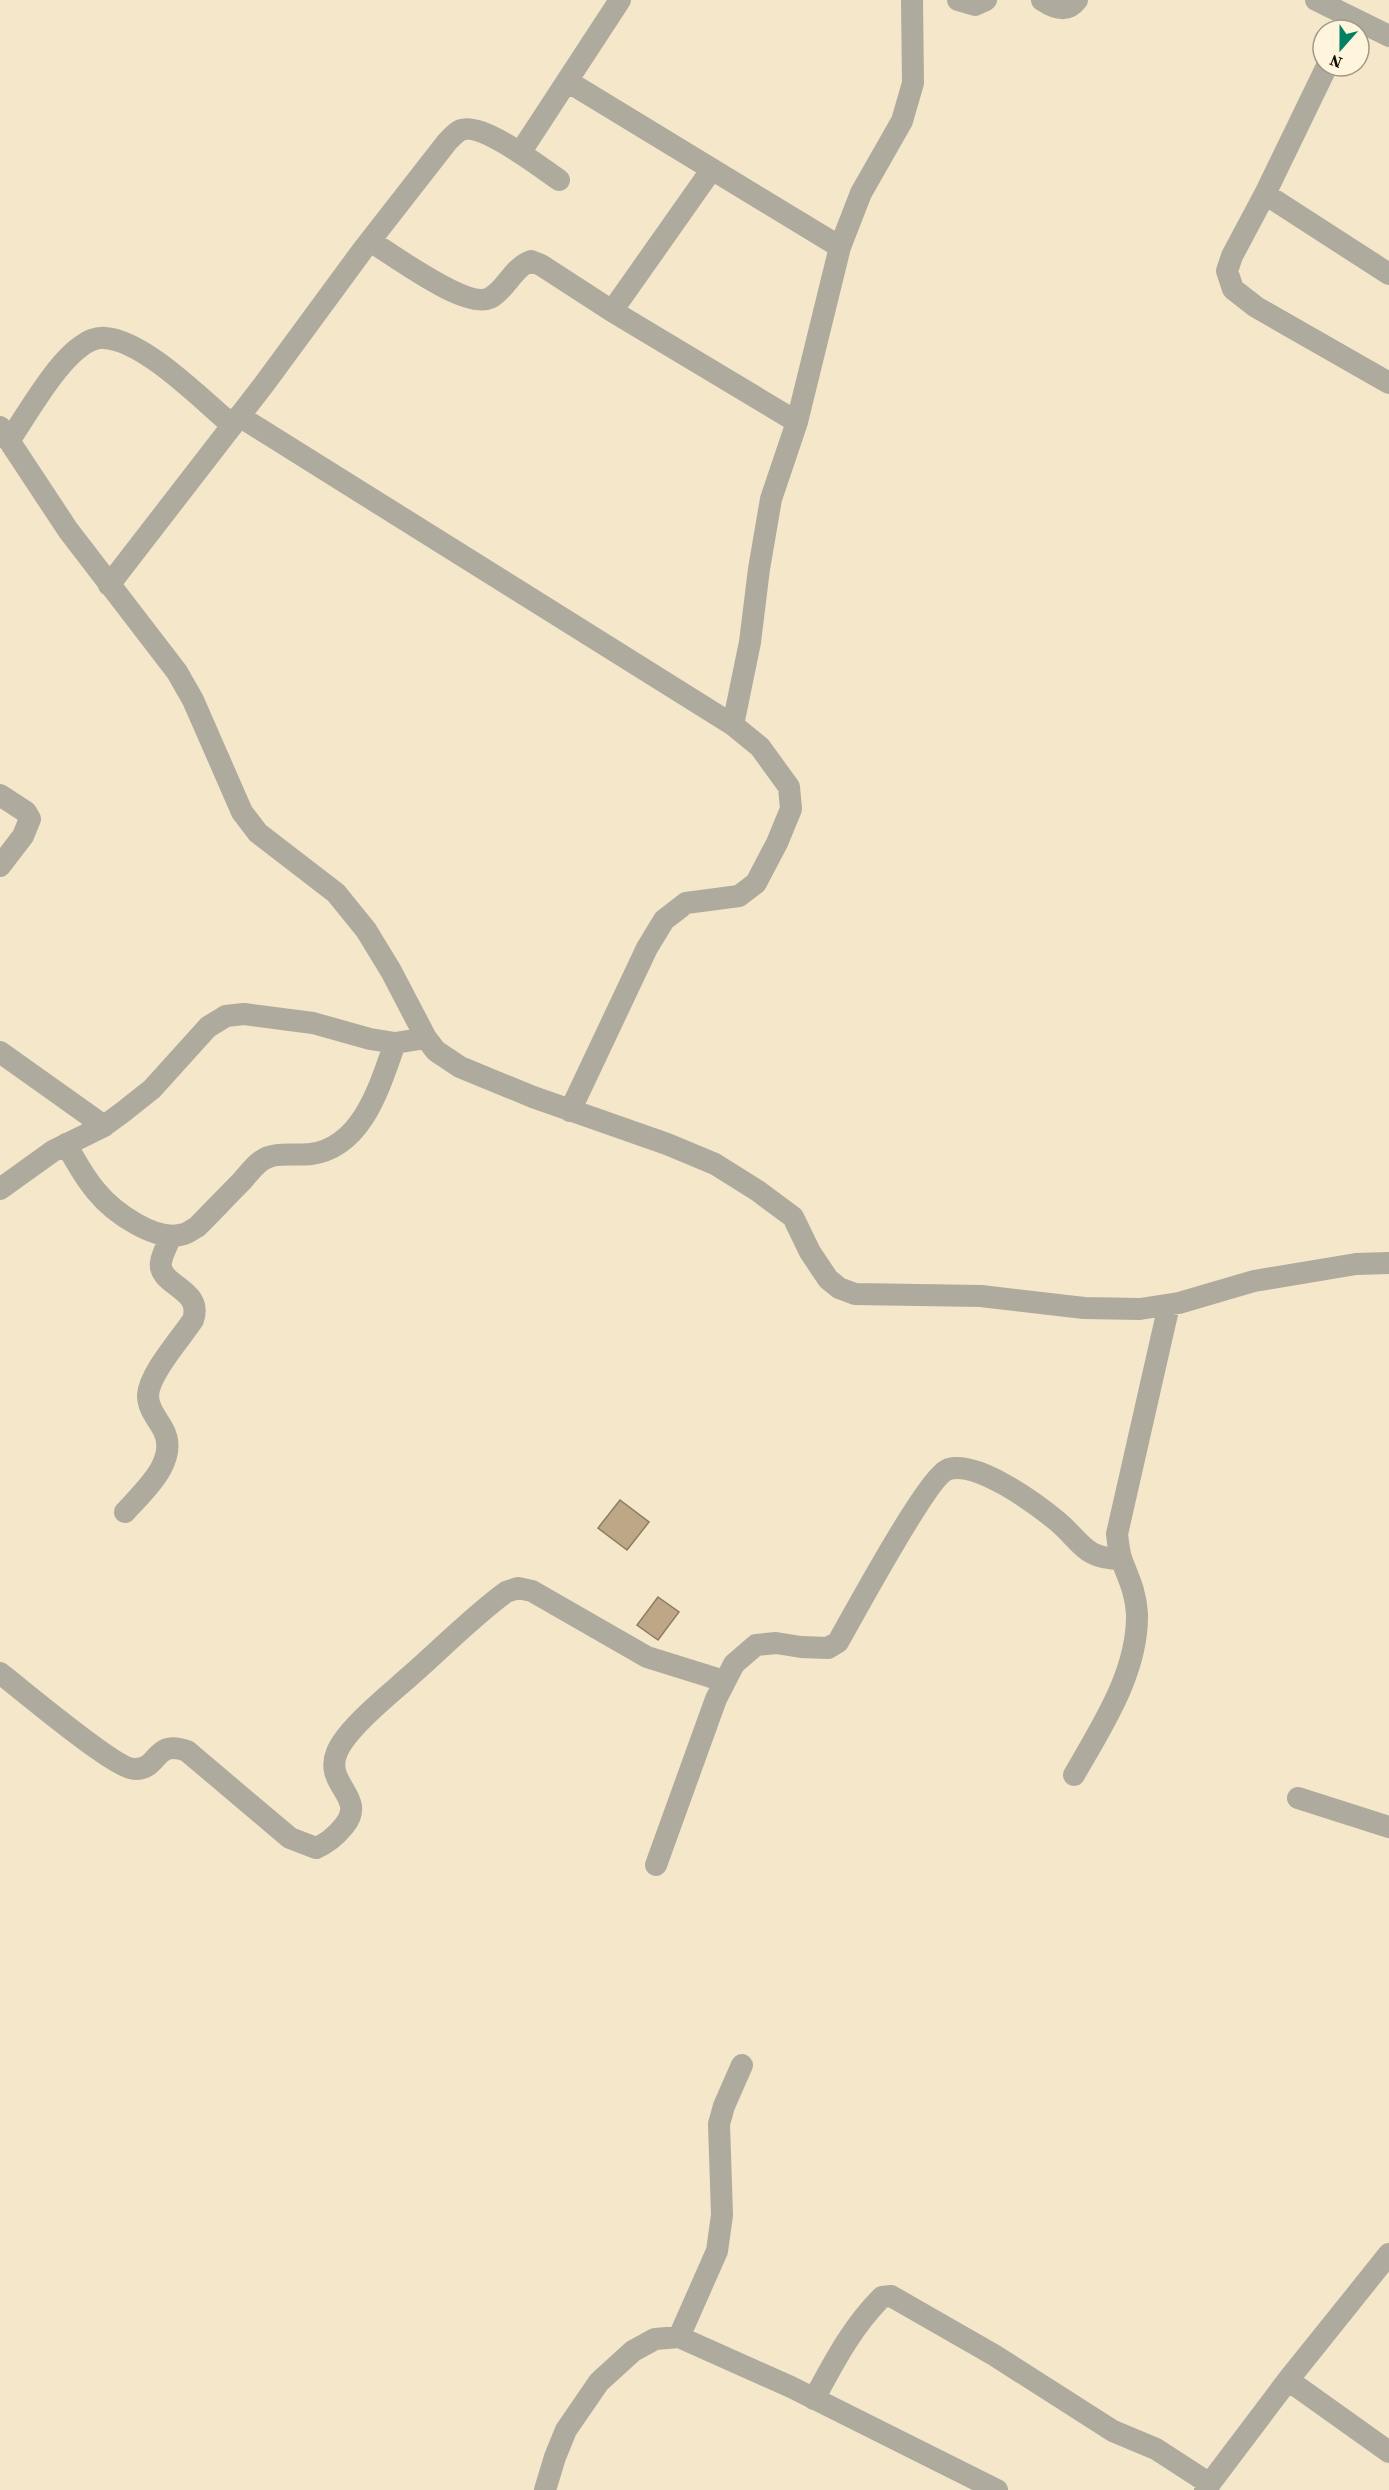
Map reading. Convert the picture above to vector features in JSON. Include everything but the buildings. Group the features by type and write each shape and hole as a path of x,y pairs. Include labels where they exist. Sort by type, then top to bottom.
{"street":[{"path":"520,153 620,0"},
{"path":"733,725 750,642 771,499 797,422 840,247 861,193 902,121 914,83 912,0"},
{"path":"958,0 975,5 986,0"},
{"path":"1042,0 1064,9 1073,5 1077,0"},
{"path":"1316,0 1340,18"},
{"path":"1371,31 1389,36"},
{"path":"1321,78 1232,256 1227,271 1233,289 1256,306 1389,382"},
{"path":"567,81 840,247"},
{"path":"109,585 447,142 461,130 477,129 520,153 559,180"},
{"path":"612,311 712,169"},
{"path":"1265,194 1389,274"},
{"path":"370,240 456,294 478,301 490,298 520,265 531,261 541,265 612,311 797,422"},
{"path":"570,1111 647,948 664,920 686,903 710,898 739,896 756,883 777,843 791,809 789,787 760,747 733,725 235,420 131,345 100,338 78,348 4,434 68,530 177,672 193,700 242,812 258,833 336,893 371,938 392,971 426,1038 436,1051 460,1067 570,1111 667,1144 715,1164 758,1191 793,1217 810,1252 828,1279 839,1288 855,1294 981,1296 1084,1308 1140,1309 1169,1305 1254,1281 1388,1258"},
{"path":"0,795 26,812 30,819 23,836 1,863"},
{"path":"0,1189 66,1144 104,1126 152,1089 208,1027 226,1016 244,1014 313,1023 370,1039 395,1042 426,1038"},
{"path":"66,1144 96,1191 110,1206 138,1225 160,1235 184,1234 197,1227 262,1160 285,1154 309,1154 329,1150 343,1140 370,1107 395,1042"},
{"path":"0,1052 104,1126"},
{"path":"125,1512 155,1478 164,1462 168,1443 164,1430 152,1412 148,1396 151,1382 194,1320 196,1312 191,1298 162,1270 160,1263 171,1236"},
{"path":"1074,1775 1108,1715 1126,1675 1132,1650 1137,1614 1132,1581 1121,1559 1117,1534 1169,1305"},
{"path":"656,1865 724,1681 734,1664 756,1645 776,1642 801,1647 828,1648 838,1642 874,1576 939,1475 948,1469 972,1469 987,1475 1047,1513 1064,1527 1083,1548 1097,1557 1121,1559"},
{"path":"0,1673 124,1767 135,1769 146,1766 166,1748 176,1747 188,1751 290,1838 316,1848 326,1844 339,1833 353,1811 352,1802 334,1775 333,1765 338,1749 364,1718 507,1592 518,1588 532,1591 647,1657 724,1681"},
{"path":"1298,1798 1389,1827"},
{"path":"679,2337 717,2251 722,2215 719,2124 724,2106 742,2065"},
{"path":"814,2398 841,2348 860,2321 882,2297 891,2296 994,2355 1113,2431 1156,2449 1208,2487 1288,2380 1389,2254"},
{"path":"545,2490 555,2457 567,2430 599,2382 633,2350 655,2339 679,2337 814,2398 997,2490"},
{"path":"1288,2380 1389,2452"}]}
